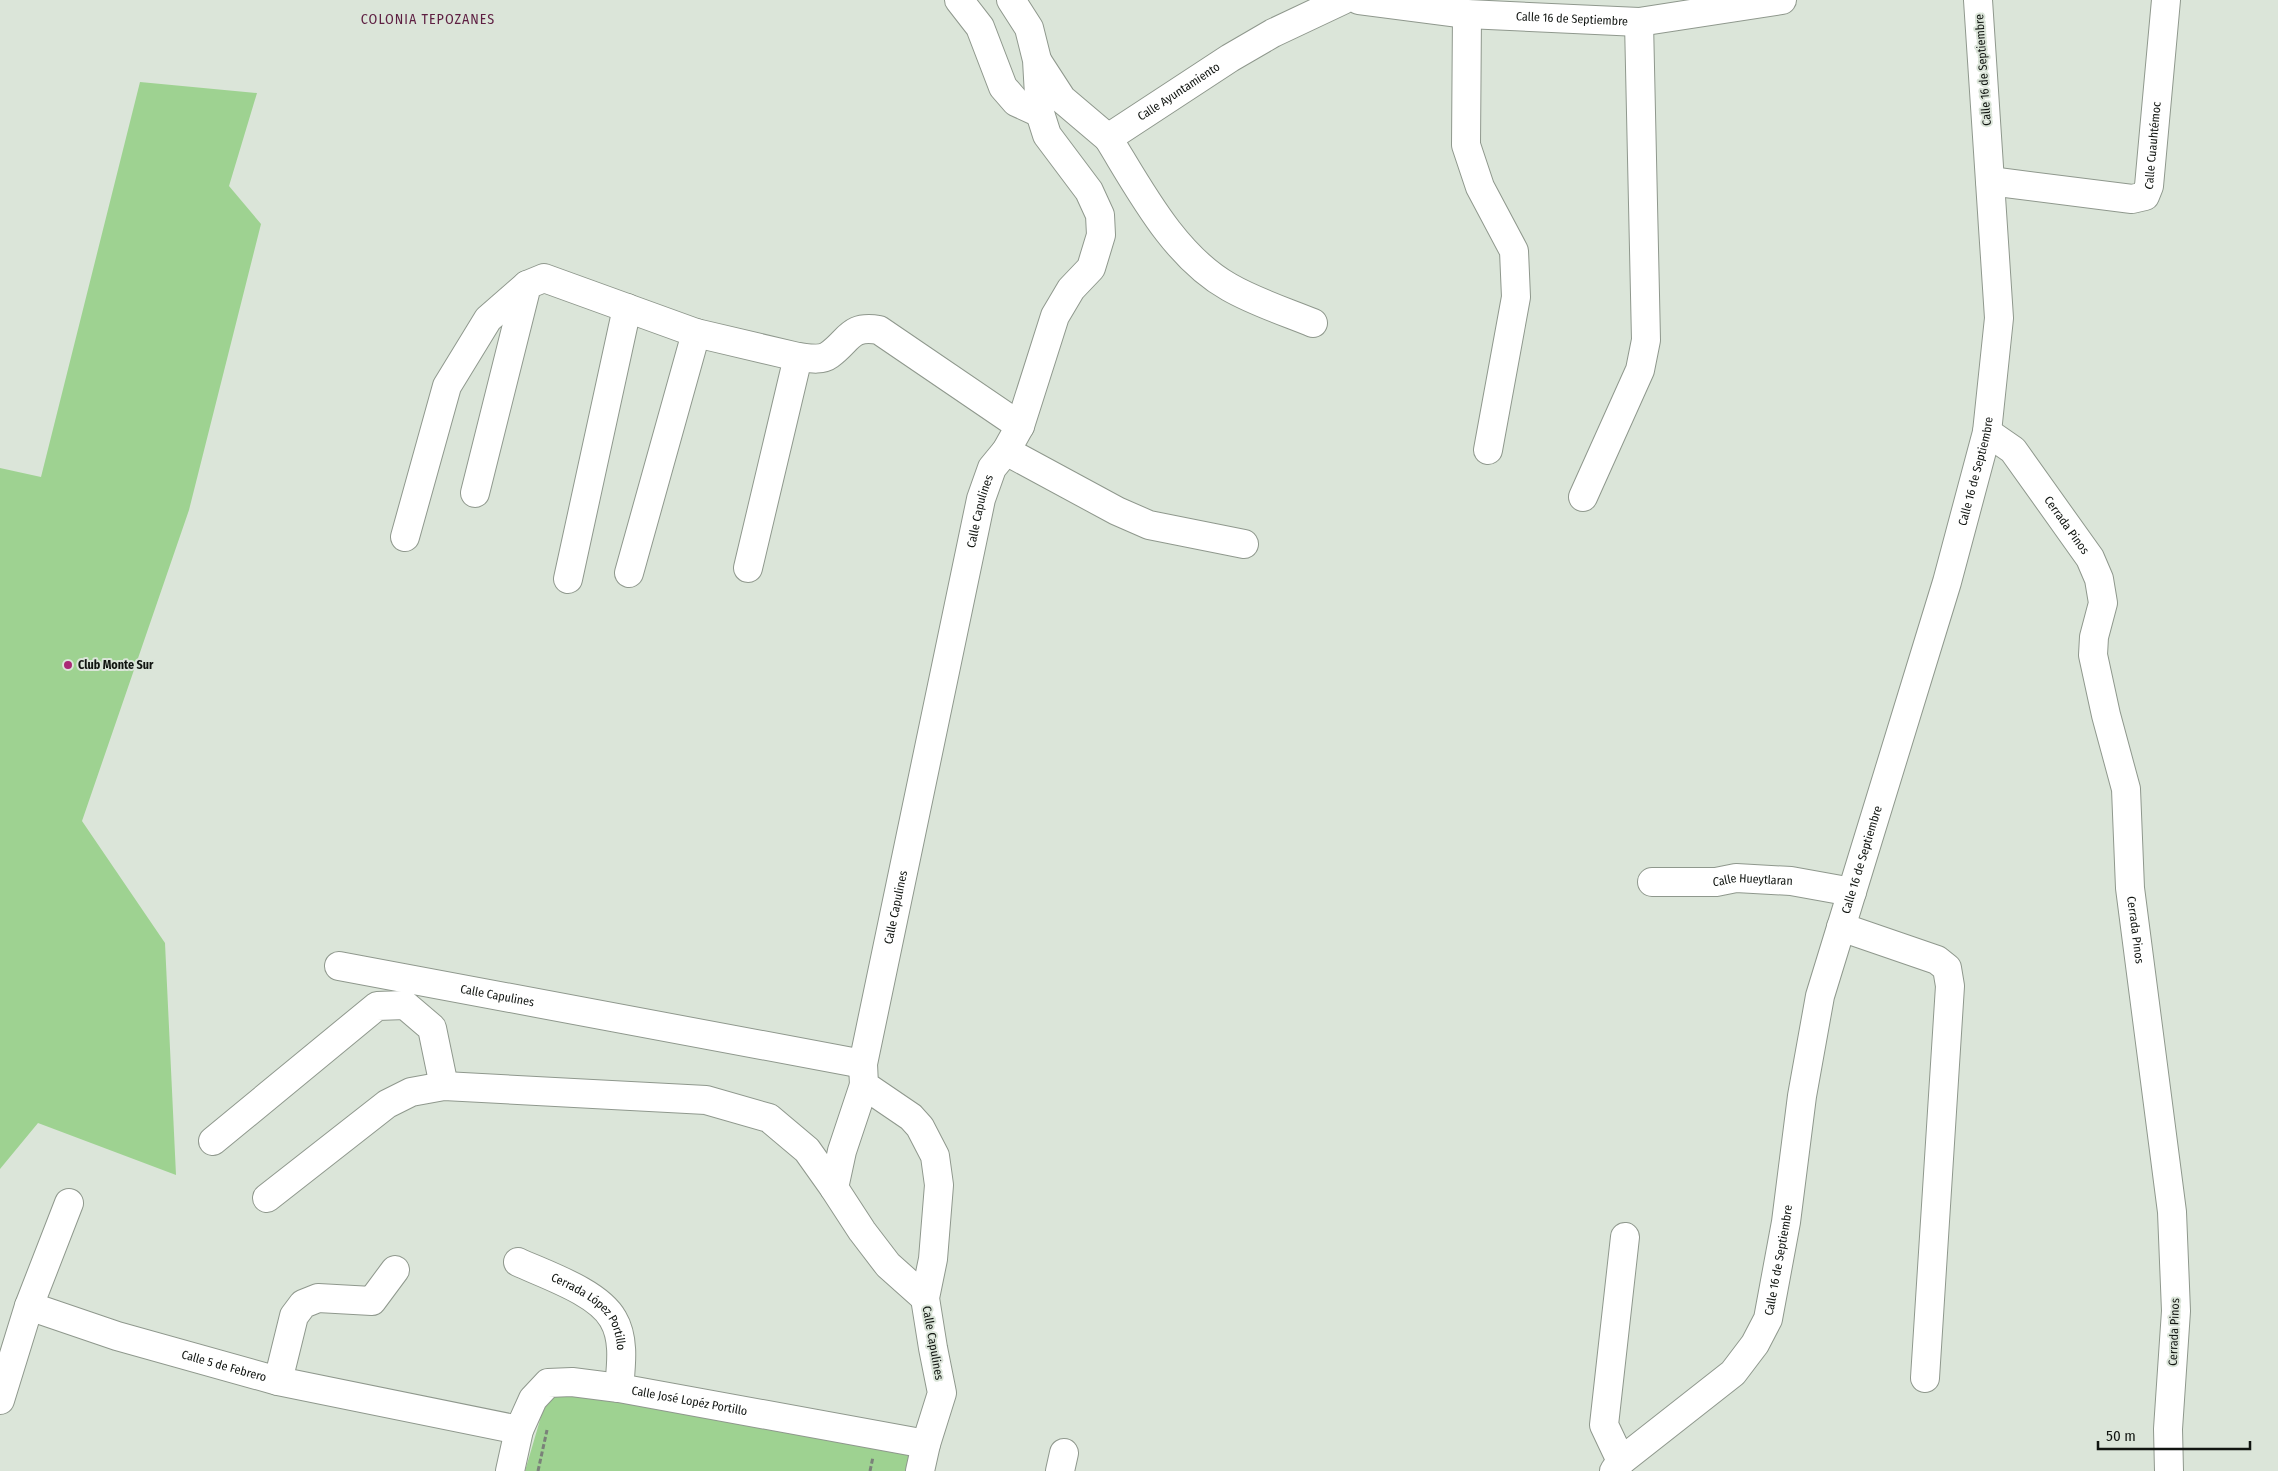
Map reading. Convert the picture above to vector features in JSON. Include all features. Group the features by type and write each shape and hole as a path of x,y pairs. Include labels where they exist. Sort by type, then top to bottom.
{"street":[{"path":"959,0 980,27 1003,87 1016,102 1040,113"},
{"name":"Calle Capulines","path":"864,1074 981,499 992,468 1006,451 1020,426 1055,316 1071,289 1091,268 1101,235 1100,215 1089,191 1047,135 1040,113 1037,60 1029,28 1011,0"},
{"name":"Calle Ayuntamiento","path":"1108,138 1264,38 1343,0"},
{"name":"Calle 16 de Septiembre","path":"1359,0 1467,14 1639,22 1782,0"},
{"name":"Calle 16 de Septiembre","path":"1618,1466 1733,1373 1755,1344 1768,1319 1786,1222 1802,1096 1820,996 1947,582 1987,432 1999,318 1978,0"},
{"name":"Calle Cuauhtémoc","path":"1990,181 2132,199 2145,196 2149,186 2166,0"},
{"path":"1467,14 1466,145 1480,187 1514,251 1516,288 1516,297 1488,450"},
{"path":"1583,496 1640,370 1646,340 1639,22"},
{"path":"1037,60 1062,99 1108,138 1154,213 1180,246 1200,265 1229,287 1313,323"},
{"path":"406,538 447,386 488,320 527,285 544,278 696,333 798,357 815,359 828,356 852,332 867,328 880,330 1020,426"},
{"path":"475,493 527,285"},
{"path":"568,580 627,308"},
{"path":"630,573 696,333"},
{"path":"748,568 798,357"},
{"name":"Cerrada Pinos","path":"1987,432 2013,450 2090,558 2099,579 2103,603 2094,637 2093,655 2106,715 2126,789 2130,888 2172,1212 2176,1311 2168,1428 2170,1471"},
{"path":"1006,451 1117,511 1149,525 1244,544"},
{"name":"Calle Hueytlaran","path":"1652,882 1716,882 1736,878 1792,881 1852,892"},
{"name":"Calle 16 de Septiembre","path":"1841,927 1937,960 1947,968 1950,986 1924,1378"},
{"name":"Calle Capulines","path":"339,966 864,1074 920,1127 935,1156 939,1185 933,1259 925,1298 942,1393 926,1444 920,1471"},
{"path":"213,1140 377,1006 405,1005 432,1028 444,1086"},
{"path":"834,1188 842,1151 864,1074"},
{"path":"267,1198 386,1104 411,1092 444,1086 515,1088 706,1100 769,1118 807,1150 862,1231 888,1264 925,1298"},
{"path":"0,1400 29,1306 69,1203"},
{"path":"1618,1466 1604,1425 1624,1237"},
{"name":"Cerrada López Portillo","path":"518,1262 586,1294 602,1306 614,1319 622,1356 620,1388"},
{"path":"278,1381 294,1316 303,1304 318,1298 372,1301 395,1270"},
{"name":"Calle 5 de Febrero","path":"29,1306 117,1336 278,1381 519,1430"},
{"name":"Calle José Lopéz Portillo","path":"510,1471 519,1430 533,1399 548,1383 572,1382 620,1388 926,1444"}],"path":[{"path":"870,1471 874,1452"}],"green space":[{"name":"Club Monte Sur","path":"140,82 257,93 229,186 261,224 189,510 82,821 165,943 176,1175 38,1123 0,1169 0,468 41,477"},
{"path":"550,1386 907,1452 912,1460 910,1471 525,1471"}],"place":[{"name":"Club Monte Sur","path":"68,665"}],"district":[{"name":"COLONIA TEPOZANES","path":"428,19"}]}
